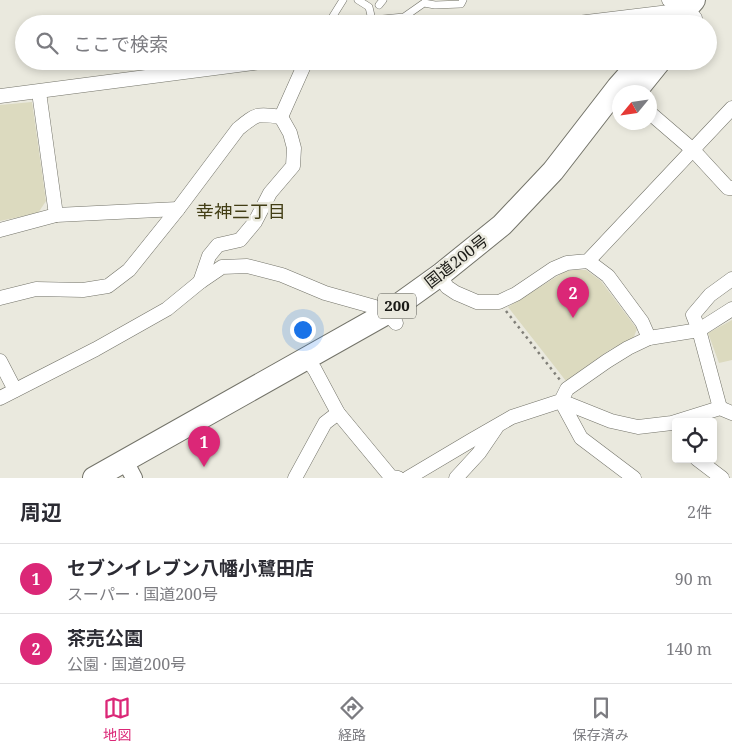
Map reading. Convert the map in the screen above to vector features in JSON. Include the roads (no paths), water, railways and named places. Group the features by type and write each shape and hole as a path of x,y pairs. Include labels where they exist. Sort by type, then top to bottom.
{"highway":[{"path":"684,13 710,0"},
{"name":"国道200号","path":"629,85 636,70"},
{"name":"国道200号","path":"633,85 650,70"},
{"name":"国道200号","path":"444,281 502,225 612,106"},
{"name":"国道200号","path":"94,478 128,472 391,318 510,235 561,182 612,121"}],"street":[{"path":"663,15 684,13"},
{"path":"0,96 202,70"},
{"path":"281,116 302,70"},
{"path":"39,92 56,215"},
{"path":"444,281 456,293 477,302 499,302 516,294 554,269 567,263 588,261 732,108"},
{"path":"0,298 36,289 83,290 108,286 129,270 238,129 248,120 261,114 281,116"},
{"path":"200,282 209,256 218,245 240,240 255,222 270,193 292,166 294,148 290,133 281,116"},
{"path":"657,119 692,150 728,188 732,188"},
{"path":"0,230 56,215 178,209"},
{"path":"588,261 608,276 642,322 648,338"},
{"path":"0,398 96,349 167,309 222,267 247,266 282,275 324,293 375,307 391,318"},
{"path":"700,418 726,410 693,315 710,295 732,279"},
{"path":"408,478 512,417 564,395 607,361 628,348 648,338 699,330 732,309"},
{"path":"0,361 15,390"},
{"path":"311,364 338,413 391,477 398,478"},
{"path":"564,395 611,421 638,427 672,426"},
{"path":"564,395 581,438 634,478"},
{"path":"295,478 325,423 338,413"},
{"path":"456,478 479,453 496,428"},
{"path":"702,463 722,478"}],"lane":[{"path":"334,15 343,0"},
{"path":"358,0 368,7 370,15"},
{"path":"406,15 424,1 435,6 461,4 463,0"}],"place":[{"name":"茶売公園","path":"573,318"},
{"name":"セブンイレブン八幡小鷺田店","path":"204,467"}],"district":[{"name":"幸神三丁目","path":"241,212"}]}
